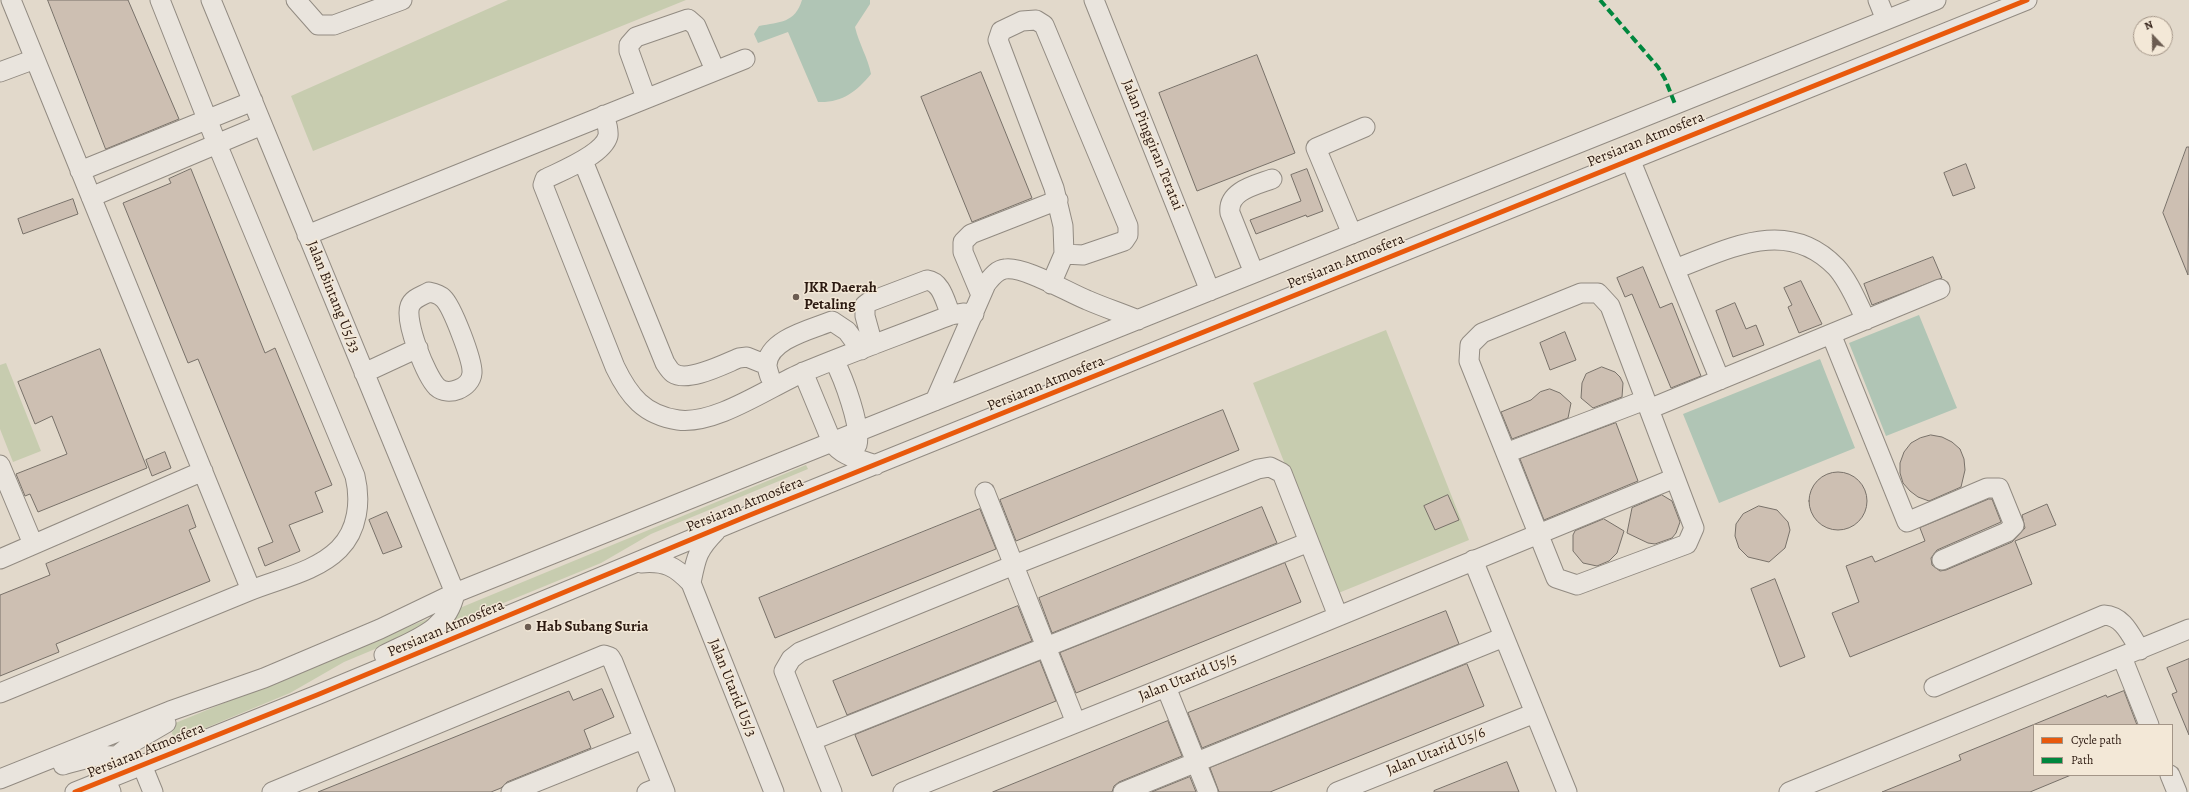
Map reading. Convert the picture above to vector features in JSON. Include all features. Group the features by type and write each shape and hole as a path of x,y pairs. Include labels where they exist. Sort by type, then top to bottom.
{"street":[{"path":"11,0 251,590"},
{"path":"0,694 251,590 321,563 340,549 357,516 359,493 352,468 217,144 160,0"},
{"name":"Jalan Bintang U5/33","path":"211,0 455,593"},
{"path":"296,0 311,20 318,25 334,25 402,0"},
{"name":"Jalan Pinggiran Teratai","path":"1094,0 1210,291"},
{"path":"1878,0 1886,20"},
{"name":"Persiaran Atmosfera","path":"0,779 170,711 264,678 380,629 455,593 1936,0"},
{"name":"Persiaran Atmosfera","path":"75,792 109,786 142,765 317,695 632,564 2026,0"},
{"path":"646,98 628,45 636,37 688,19 696,26 715,70"},
{"path":"1051,284 1064,254 1063,226 1058,200 998,40 1001,31 1022,21 1036,20 1044,25 1128,226 1128,235 1124,241 1083,255 1064,254"},
{"path":"0,72 34,59"},
{"path":"307,235 745,59"},
{"path":"80,171 253,101"},
{"path":"604,115 608,136 603,144 583,161 545,178 543,184 615,367 625,388 634,399 650,412 678,420 700,420 727,410 803,372 867,347 951,315 963,313 974,314"},
{"path":"91,197 262,125"},
{"path":"1352,234 1316,148 1365,127"},
{"path":"1630,159 1720,380"},
{"path":"583,161 665,363 673,373 681,376 690,376 739,358 747,357 767,365"},
{"path":"1254,273 1230,213 1229,206 1233,198 1244,190 1272,179"},
{"path":"981,295 963,252 963,242 971,234 1058,200"},
{"path":"1675,269 1750,241 1772,240 1803,244 1818,252 1836,268 1848,284 1866,320"},
{"path":"935,402 986,284 995,274 1004,269 1016,269 1138,320"},
{"path":"867,347 865,305 869,302 927,280 933,281 938,285 951,315"},
{"path":"1506,454 1720,380 1940,289"},
{"path":"429,292 437,294 451,309 472,364 472,374 470,380 462,388 448,392 438,388 428,376 418,348 408,320 410,304 415,299 429,292"},
{"path":"1581,293 1598,294 1610,306 1694,528 1687,544 1577,585 1556,578 1506,454 1469,361 1470,345 1482,333 1581,293"},
{"path":"773,386 767,365 771,354 781,341 832,321 867,347"},
{"path":"1831,334 1907,522 1987,488 1998,488 2014,525 2007,532 1942,560"},
{"path":"364,373 418,348"},
{"path":"834,360 842,377 858,432 858,442 841,479"},
{"path":"803,372 832,442 842,454 876,465"},
{"path":"0,465 33,544"},
{"path":"832,792 813,740 784,670 791,659 800,652 1014,565 1258,469 1270,467 1282,473 1338,616"},
{"path":"0,559 202,471"},
{"name":"Jalan Utarid U5/5","path":"903,792 1166,687 1674,478"},
{"path":"986,492 1076,723"},
{"path":"691,583 695,561 701,546 718,529"},
{"path":"813,740 1309,542"},
{"path":"1473,560 1566,792"},
{"path":"632,564 656,562 677,568 691,583"},
{"name":"Jalan Utarid U5/3","path":"691,583 774,792"},
{"path":"317,695 361,666 434,630 446,616 455,593"},
{"path":"1934,687 2104,615 2113,616 2121,620 2140,650"},
{"path":"1789,792 2189,629"},
{"path":"1122,792 1504,636"},
{"path":"272,792 604,655 610,657 613,662 643,739 658,790"},
{"path":"2122,657 2150,724"},
{"path":"109,786 118,755 135,741 170,720 264,678"},
{"path":"1166,687 1208,792"},
{"name":"Jalan Utarid U5/6","path":"1337,792 1535,713"},
{"path":"511,792 643,739"},
{"path":"0,784 95,756 118,755 142,765 153,792"},
{"path":"2170,776 2177,792"}],"shaded area":[{"path":"508,0 686,0 313,151 291,96"},
{"path":"802,0 870,0 870,4 855,27 871,74 854,91 834,101 818,102 788,32 758,43 754,34 759,26 780,22 791,17 799,8"},
{"path":"1919,315 1957,408 1886,436 1849,343"},
{"path":"1386,330 1469,540 1336,594 1253,383"},
{"path":"1820,359 1855,448 1719,503 1683,414"},
{"path":"6,363 41,451 13,462 0,429 0,365"},
{"path":"806,465 808,469 651,534 601,563 445,627 450,612"},
{"path":"430,618 430,621 423,629 344,662 290,693 179,739 172,734 173,724"}],"building":[{"path":"48,0 128,0 179,119 106,149"},
{"path":"1257,55 1295,153 1197,191 1159,93"},
{"path":"981,72 1032,198 972,222 921,97"},
{"path":"2187,147 2189,147 2188,275 2163,213"},
{"path":"1966,164 1975,188 1953,196 1944,173"},
{"path":"191,169 265,353 275,348 332,485 315,492 323,512 289,525 300,551 265,566 258,548 273,542 198,359 188,363 123,203 171,183 169,179"},
{"path":"1307,169 1323,211 1307,217 1306,215 1256,234 1250,220 1301,201 1291,175"},
{"path":"73,199 78,214 23,234 18,219"},
{"path":"1933,257 1942,278 1872,305 1864,284"},
{"path":"1643,267 1660,308 1672,303 1701,376 1671,388 1632,294 1625,297 1617,278"},
{"path":"1801,281 1822,324 1799,333 1788,307 1792,305 1784,288"},
{"path":"1735,303 1746,329 1756,325 1764,345 1733,357 1716,311"},
{"path":"1565,332 1576,360 1550,370 1540,343"},
{"path":"100,349 147,468 38,512 30,494 25,496 16,474 67,454 52,416 35,424 18,382"},
{"path":"1602,367 1615,372 1620,377 1623,383 1622,397 1593,408 1581,398 1582,383 1586,374"},
{"path":"1550,389 1560,393 1571,403 1568,418 1512,439 1501,412 1531,400 1540,392"},
{"path":"1223,410 1239,450 1016,541 1000,500"},
{"path":"1616,423 1638,481 1544,520 1520,459"},
{"path":"1931,435 1942,437 1952,442 1960,449 1964,459 1965,470 1961,487 1929,501 1918,497 1903,483 1900,473 1900,463 1904,452 1911,443 1920,438"},
{"path":"165,452 171,468 152,476 146,460"},
{"path":"1832,472 1844,472 1859,480 1867,495 1867,507 1859,522 1844,530 1832,530 1817,522 1809,507 1809,495 1817,480"},
{"path":"1448,495 1459,520 1435,530 1424,506"},
{"path":"1662,495 1672,501 1680,522 1676,533 1672,538 1655,544 1648,543 1627,533 1632,508"},
{"path":"1992,499 2001,522 1937,550 1931,558 1932,565 1940,571 1946,570 2012,542 2025,528 2022,515 2047,504 2056,525 2015,541 2032,584 1850,657 1832,613 1859,602 1846,566 1872,556 1875,562 1925,541 1920,528"},
{"path":"188,505 196,527 189,530 210,581 56,644 59,652 0,676 0,595 50,575 46,564"},
{"path":"1759,506 1777,510 1788,522 1790,530 1785,548 1769,562 1748,557 1739,548 1735,536 1736,524 1743,514"},
{"path":"1262,507 1277,543 1052,633 1039,598"},
{"path":"980,509 996,549 775,638 759,598"},
{"path":"387,512 402,547 383,554 369,520"},
{"path":"1604,519 1624,531 1617,553 1609,561 1597,566 1583,563 1573,551 1573,535 1575,531"},
{"path":"1285,563 1301,602 1076,693 1060,653"},
{"path":"1775,579 1805,657 1780,667 1751,589"},
{"path":"1018,606 1032,641 847,715 833,681"},
{"path":"1446,611 1459,644 1202,748 1188,713"},
{"path":"2189,659 2189,735 2172,694 2177,692 2167,668"},
{"path":"1040,661 1056,701 872,776 855,735"},
{"path":"1467,664 1484,706 1270,792 1219,792 1210,768"},
{"path":"602,689 614,717 584,730 591,748 507,782 501,788 491,792 318,792 569,691 573,700"},
{"path":"2124,691 2137,724 2035,724 2106,695 2107,697"},
{"path":"1168,721 1182,756 1119,782 1114,786 1112,792 993,792"},
{"path":"2033,725 2033,776 2069,776 2030,792 1882,792 1961,760 1959,755"},
{"path":"1507,762 1519,792 1434,792 1434,791"},
{"path":"1190,777 1196,792 1152,792"}],"marked path":[{"path":"1600,0 1658,67 1665,79 1675,104"}],"cycle path":[{"path":"75,792 317,695 750,515 2027,0"}],"place":[{"name":"JKR Daerah Petaling","path":"796,297"},
{"name":"Hab Subang Suria","path":"528,627"}]}
